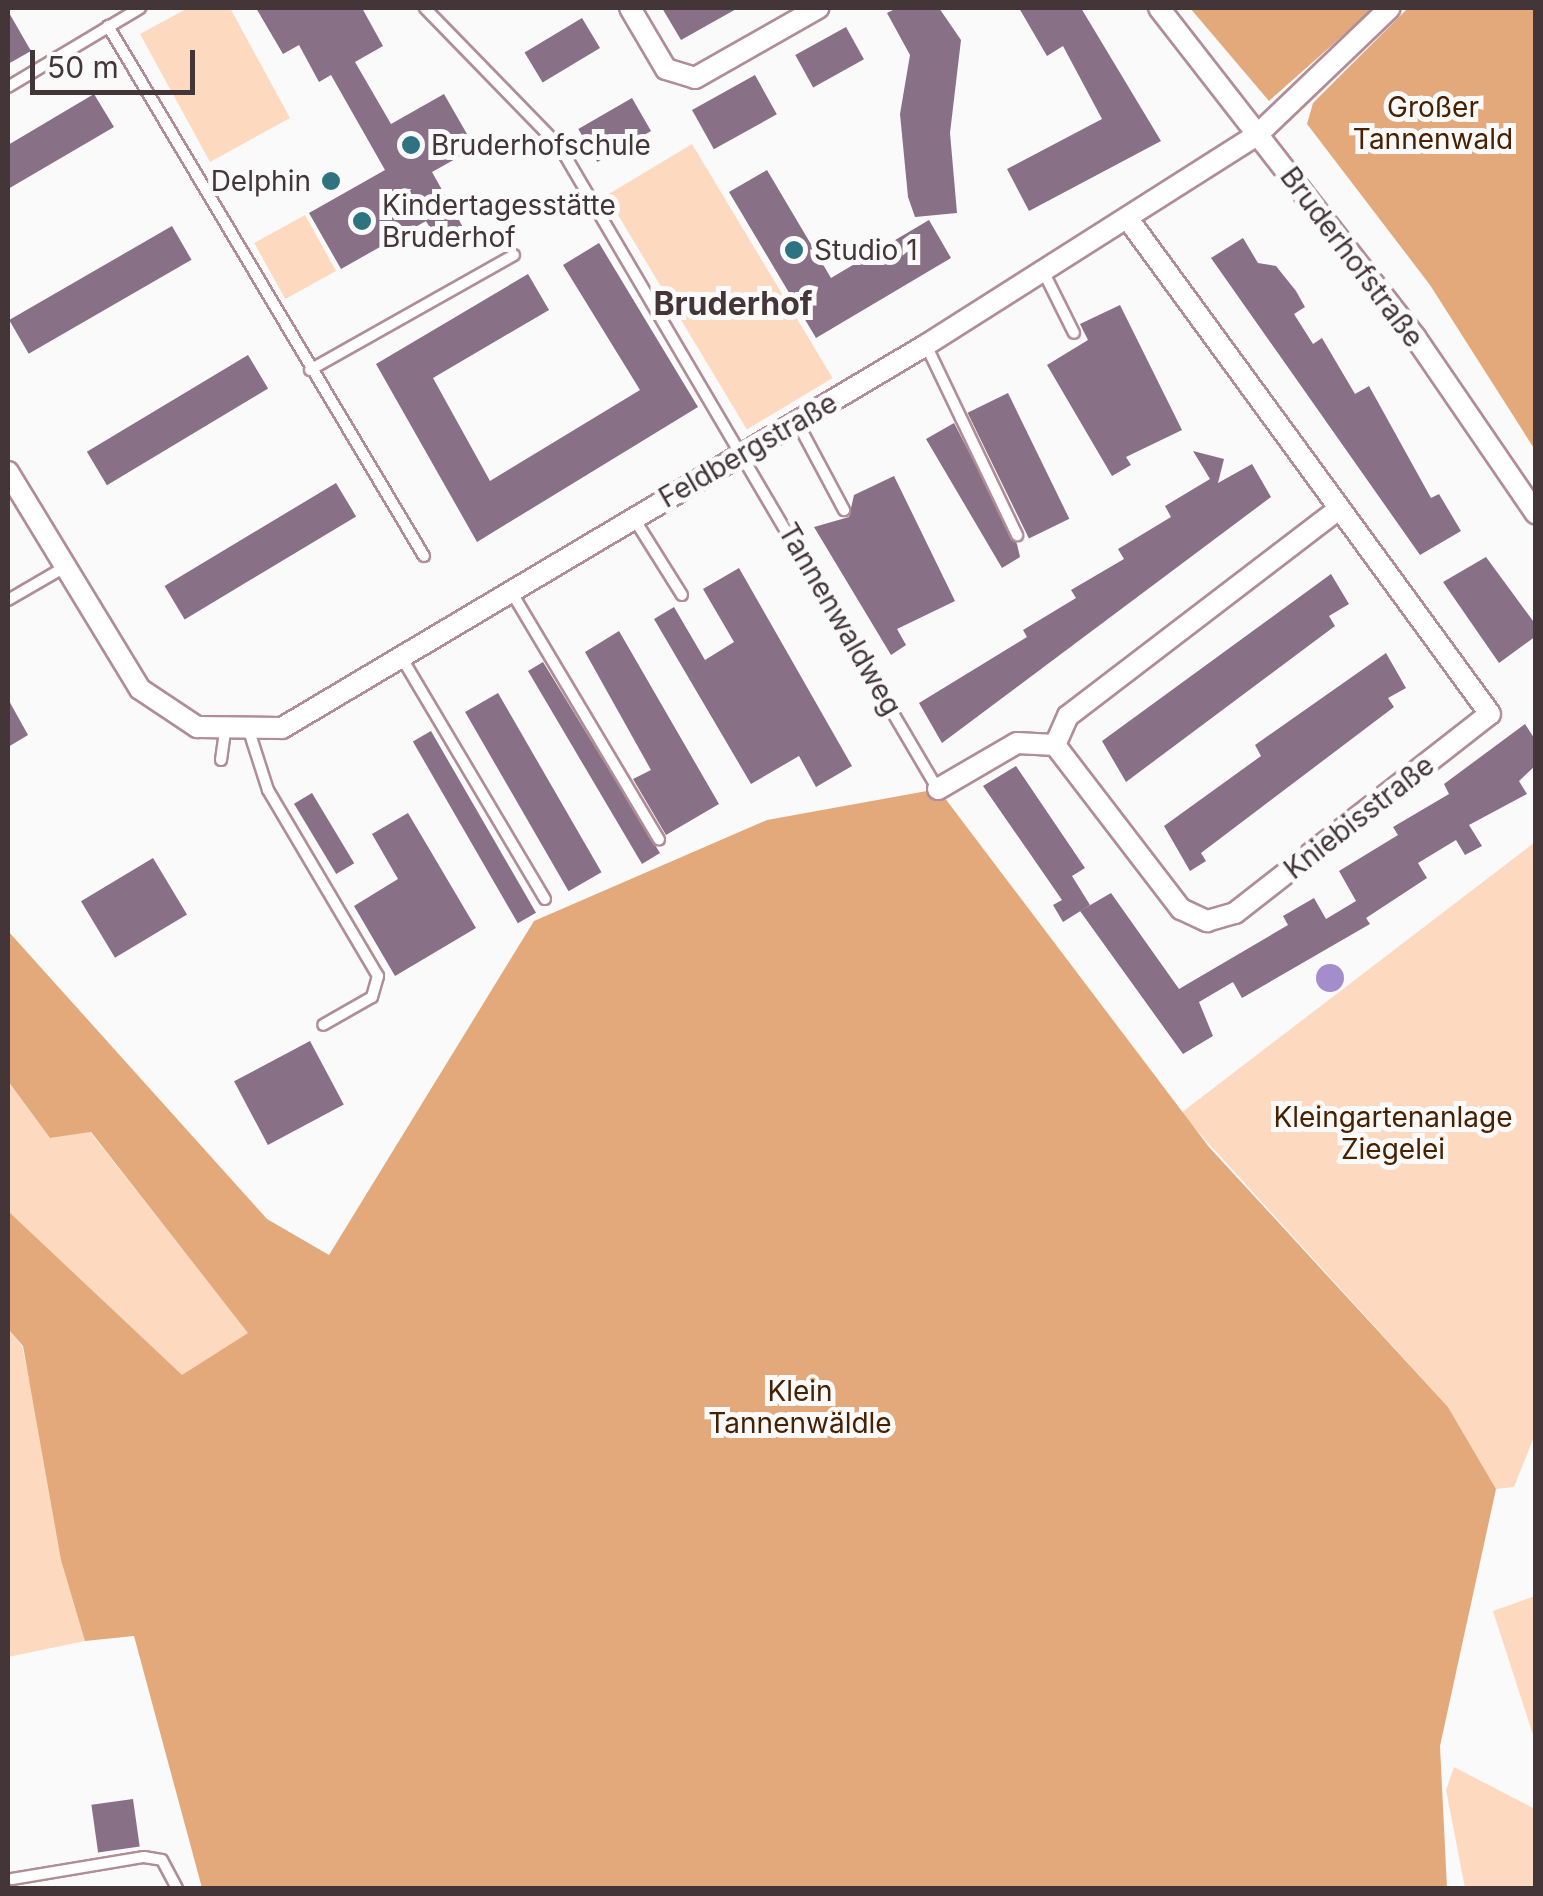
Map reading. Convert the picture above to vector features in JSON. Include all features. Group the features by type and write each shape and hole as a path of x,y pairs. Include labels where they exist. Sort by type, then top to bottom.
{"street":[{"path":"630,8 666,69 695,78 818,8"},
{"name":"Bruderhofstraße","path":"1159,8 1258,134 1536,514"},
{"name":"Feldbergstraße","path":"8,472 140,690 197,727 225,732 250,734 310,716 742,449 796,422 926,345 1258,134 1390,8"},
{"name":"Kniebisstraße","path":"1056,745 1180,910 1207,922 1235,913 1490,714 1128,219"},
{"path":"938,789 1017,743 1056,745 1068,716 1338,509"}],"lane":[{"path":"8,87 140,8"},
{"name":"Tannenwaldweg","path":"425,8 548,129 742,449 938,789"},
{"path":"108,26 424,556"},
{"path":"310,370 514,255"},
{"path":"1044,271 1074,332"},
{"path":"926,345 1017,535"},
{"path":"796,422 844,510"},
{"path":"633,516 682,595"},
{"path":"8,600 63,568"},
{"path":"512,593 659,840"},
{"path":"403,660 545,899"},
{"path":"221,760 225,732"},
{"path":"250,734 268,790 378,976 372,997 323,1024"},
{"path":"12,1879 144,1857 162,1860 177,1888"}],"green space":[{"path":"188,8 230,8 290,118 210,162 140,34"},
{"name":"Großer Tannenwald","path":"1190,8 1374,8 1269,101"},
{"name":"Großer Tannenwald","path":"1408,8 1535,8 1535,450 1430,285 1307,124 1313,103"},
{"path":"692,144 833,378 747,430 606,196"},
{"path":"305,215 336,271 285,299 254,243"},
{"name":"Klein Tannenwäldle","path":"938,789 1209,1147 1448,1407 1496,1489 1440,1746 1447,1888 202,1888 134,1636 85,1641 61,1560 23,1346 8,1329 8,1211 182,1375 248,1333 91,1132 50,1138 8,1081 8,931 267,1219 329,1255 534,921 767,820"},
{"name":"Kleingartenanlage Ziegelei","path":"1535,842 1536,1432 1514,1487 1496,1489 1448,1407 1181,1113"},
{"path":"8,1081 50,1138 90,1132 249,1333 182,1376 8,1211"},
{"path":"8,1329 22,1346 85,1641 8,1657"},
{"path":"1536,1596 1535,1741 1493,1611"},
{"path":"1454,1767 1535,1809 1535,1888 1465,1888 1446,1790"}],"shaded area":[{"path":"1330,964 1340,968 1344,978 1340,988 1330,992 1320,988 1316,978 1320,968"}],"building":[{"path":"256,8 362,8 383,46 355,62 391,124 444,94 475,148 432,172 469,238 444,252 426,221 341,269 309,213 385,170 331,75 319,82 299,45 283,54"},
{"path":"662,8 738,8 681,40"},
{"path":"897,8 939,8 961,40 950,133 957,213 915,217 908,197 900,114 910,55 887,13"},
{"path":"1019,8 1081,8 1161,141 1029,211 1007,169 1102,119 1063,46 1047,56"},
{"path":"8,11 31,51 8,64"},
{"path":"582,18 600,48 543,83 525,53"},
{"path":"846,27 864,59 813,87 795,55"},
{"path":"755,75 777,114 714,149 692,110"},
{"path":"94,94 114,127 8,189 8,145"},
{"path":"632,98 651,131 597,162 578,129"},
{"path":"767,170 831,278 929,220 951,258 816,338 729,192"},
{"path":"172,226 192,260 29,354 9,320"},
{"path":"1243,238 1258,263 1276,266 1296,291 1305,307 1294,314 1313,344 1322,338 1355,394 1369,386 1431,498 1439,494 1461,531 1420,555 1211,258"},
{"path":"599,243 698,407 477,542 376,364 528,274 549,310 433,378 490,481 640,390 563,265"},
{"path":"1120,305 1182,430 1126,457 1131,465 1112,476 1047,365 1088,340 1080,324"},
{"path":"248,355 268,388 107,485 87,452"},
{"path":"1008,393 1069,519 1029,539 968,413"},
{"path":"954,423 1017,544 1020,557 1002,568 926,439"},
{"path":"1193,451 1224,459 1218,483 1252,464 1271,497 942,743 919,703 1027,637 1023,630 1076,598 1071,590 1124,559 1118,549 1171,517 1165,506 1210,479"},
{"path":"894,476 955,601 897,629 906,645 891,655 814,527 849,517 854,495"},
{"path":"336,483 356,516 185,619 165,586"},
{"path":"1486,557 1536,625 1536,636 1499,663 1443,582"},
{"path":"739,568 852,766 816,787 799,756 751,784 654,619 674,607 705,660 734,642 703,589"},
{"path":"1331,574 1349,604 1329,616 1335,626 1126,782 1102,741"},
{"path":"619,631 719,804 666,835 633,779 651,770 585,652"},
{"path":"1386,653 1406,688 1388,698 1394,707 1201,853 1206,861 1190,871 1164,826 1261,756 1255,745"},
{"path":"543,662 660,853 642,864 528,671"},
{"path":"498,693 602,872 569,891 465,712"},
{"path":"8,699 28,735 8,747"},
{"path":"1525,724 1536,741 1536,765 1519,781 1527,794 1469,825 1482,846 1465,855 1456,840 1418,863 1427,878 1366,918 1370,924 1242,998 1233,982 1199,1002 1213,1036 1183,1054 1080,911 1111,893 1179,989 1288,925 1283,916 1314,898 1326,919 1356,901 1339,871 1398,835 1393,827 1449,794 1444,784"},
{"path":"431,731 536,913 518,923 413,742"},
{"path":"1016,766 1085,868 1072,876 1090,905 1063,922 1053,905 1062,900 983,786"},
{"path":"312,793 354,863 336,874 294,804"},
{"path":"408,813 476,928 395,976 354,906 398,879 372,834"},
{"path":"153,858 187,915 115,958 81,901"},
{"path":"310,1041 344,1105 268,1145 234,1081"},
{"path":"133,1799 140,1847 98,1852 91,1805"}],"place":[{"name":"Bruderhofschule","path":"411,145"},
{"name":"Delphin","path":"331,181"},
{"name":"Kindertagesstätte Bruderhof","path":"362,221"},
{"name":"Studio 1","path":"794,250"}],"district":[{"name":"Bruderhof","path":"733,304"}]}
